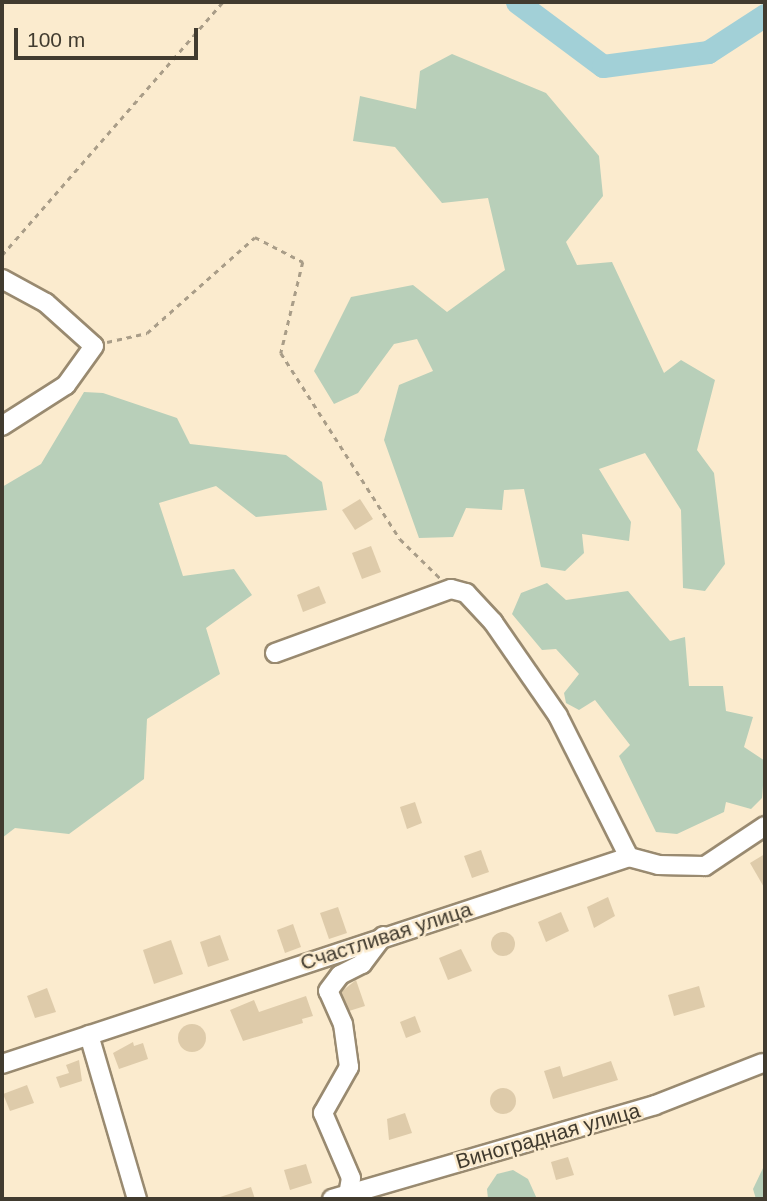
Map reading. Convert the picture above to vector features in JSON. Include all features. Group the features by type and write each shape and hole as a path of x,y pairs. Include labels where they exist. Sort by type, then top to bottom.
{"street":[{"path":"2,279 46,303 94,346 66,385 2,426"},
{"path":"275,653 451,589 466,593 493,622 558,716 629,857 658,865 705,866 765,827"},
{"name":"Счастливая улица","path":"2,1063 629,857"},
{"path":"340,1197 352,1178 323,1113 349,1067 343,1024 328,991 340,975 362,964 383,936"},
{"path":"89,1035 137,1199"},
{"name":"Виноградная улица","path":"340,1197 655,1104 762,1063"}],"path":[{"path":"2,255 223,2"},
{"path":"94,346 147,333 255,237 303,262 281,353 400,539 451,589"}],"green space":[{"path":"452,54 546,93 599,156 603,196 566,242 577,265 612,262 664,373 681,360 715,380 697,450 714,473 725,564 705,591 683,588 681,510 645,453 599,469 631,522 629,541 582,534 584,553 565,571 541,567 524,489 504,490 502,510 466,508 453,537 419,538 384,440 399,385 433,371 417,339 394,344 358,393 334,404 314,371 351,297 413,285 447,312 505,270 488,198 442,203 395,147 353,141 360,96 416,109 420,71"},
{"path":"84,392 103,393 177,418 190,444 286,455 322,482 327,510 256,517 216,486 159,503 183,576 234,569 252,595 206,628 220,674 147,719 144,779 69,834 15,828 2,838 2,487 41,464"},
{"path":"547,583 566,600 628,591 670,641 685,637 689,686 723,686 726,711 753,717 744,747 765,761 762,798 751,809 726,802 724,812 677,834 656,832 619,756 630,745 595,700 579,710 566,703 564,693 579,674 556,649 542,650 512,614 521,593"},
{"path":"765,1164 765,1199 756,1199 753,1189"},
{"path":"513,1170 528,1179 537,1199 488,1199 487,1189 497,1174"}],"building":[{"path":"360,499 373,519 355,530 342,510"},
{"path":"371,546 381,572 362,579 352,553"},
{"path":"319,586 326,603 303,612 297,595"},
{"path":"415,802 422,823 407,829 400,807"},
{"path":"481,850 489,872 472,878 464,856"},
{"path":"765,854 765,889 750,863"},
{"path":"608,897 615,916 594,928 587,907"},
{"path":"338,907 347,933 329,939 320,913"},
{"path":"561,912 569,931 546,942 538,922"},
{"path":"293,924 301,947 285,953 277,930"},
{"path":"503,932 512,935 515,944 512,953 503,956 494,953 491,944 494,935"},
{"path":"220,935 229,960 208,967 200,942"},
{"path":"171,940 183,974 154,984 143,950"},
{"path":"461,949 472,971 448,980 439,958"},
{"path":"356,980 365,1006 349,1011 341,992"},
{"path":"699,986 705,1007 674,1016 668,995"},
{"path":"47,988 56,1012 35,1018 27,996"},
{"path":"306,996 313,1016 302,1019 303,1023 243,1041 230,1010 254,1000 259,1012"},
{"path":"415,1016 421,1032 406,1038 400,1022"},
{"path":"192,1024 202,1028 206,1038 202,1048 192,1052 182,1048 178,1038 182,1028"},
{"path":"133,1042 134,1046 143,1043 148,1059 119,1069 113,1053"},
{"path":"79,1060 82,1081 60,1088 56,1077 69,1073 66,1065"},
{"path":"611,1061 618,1080 553,1099 544,1071 560,1066 563,1077"},
{"path":"27,1085 34,1103 10,1111 3,1094"},
{"path":"503,1088 512,1092 516,1101 512,1110 503,1114 494,1110 490,1101 494,1092"},
{"path":"405,1113 412,1133 389,1140 387,1119"},
{"path":"568,1157 574,1175 556,1180 551,1162"},
{"path":"306,1164 312,1183 290,1190 284,1170"},
{"path":"251,1187 255,1199 220,1199 220,1197"}],"waterway":[{"path":"517,2 603,66 708,52 765,15"}]}
